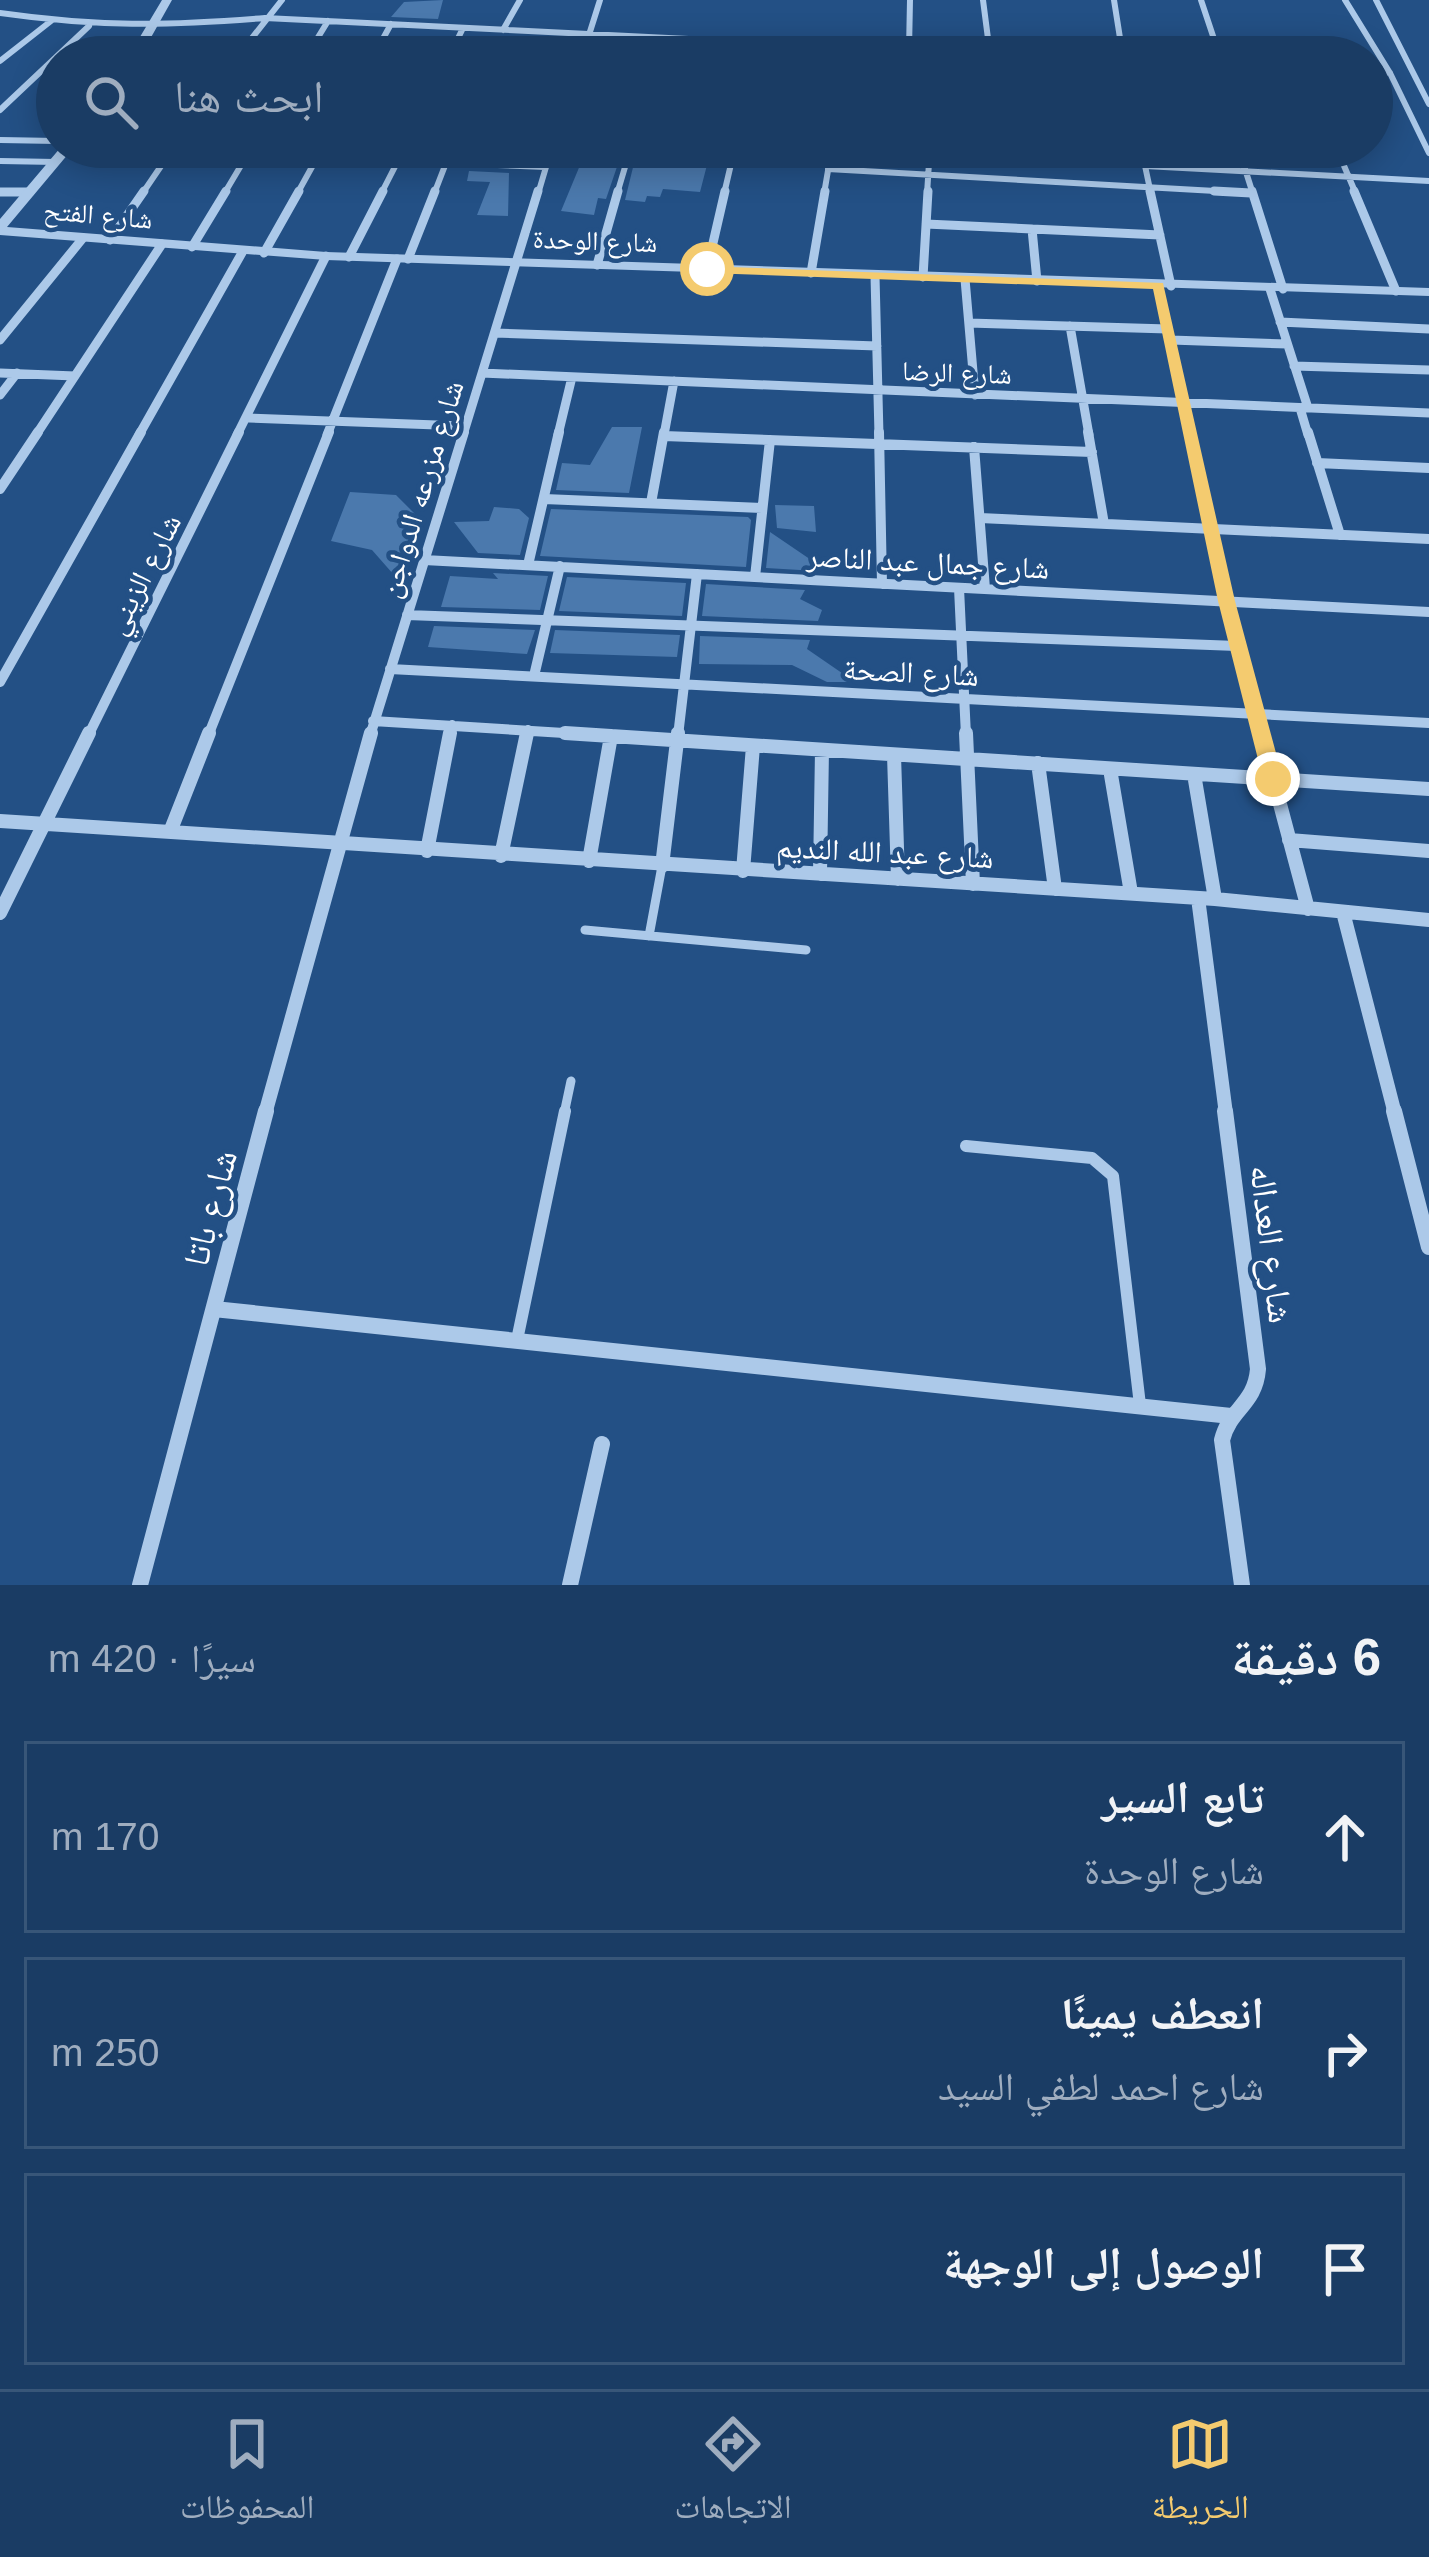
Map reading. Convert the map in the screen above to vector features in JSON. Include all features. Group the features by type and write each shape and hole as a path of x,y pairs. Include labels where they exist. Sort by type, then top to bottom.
{"street":[{"path":"146,36 167,0"},
{"path":"252,36 282,0"},
{"path":"503,30 520,0"},
{"path":"589,34 600,0"},
{"path":"909,36 910,0"},
{"path":"982,0 987,36"},
{"path":"1114,0 1120,36"},
{"path":"1201,0 1213,36"},
{"path":"1345,0 1367,36"},
{"path":"1376,0 1429,104"},
{"path":"0,13 89,26 151,28 265,18 626,36"},
{"path":"0,61 51,20"},
{"path":"319,36 328,21"},
{"path":"384,36 391,24"},
{"path":"78,36 89,26"},
{"path":"459,36 463,28"},
{"path":"0,110 36,76"},
{"path":"1393,79 1429,153"},
{"path":"0,140 36,141"},
{"path":"0,161 36,162"},
{"path":"0,227 51,168"},
{"path":"110,240 160,168"},
{"path":"192,247 239,168"},
{"path":"264,253 311,168"},
{"path":"349,257 394,168"},
{"path":"170,832 332,421 444,168"},
{"name":"شارع مزرعه الدواجن","path":"337,845 545,168"},
{"path":"597,266 625,168"},
{"path":"707,269 730,168"},
{"path":"923,277 929,168"},
{"path":"1145,168 1160,236 1170,334 1226,601 1307,909"},
{"path":"1178,168 1429,181"},
{"path":"1243,168 1317,463 1340,535"},
{"path":"1344,168 1396,291"},
{"path":"812,273 828,170 1251,193"},
{"path":"0,192 30,192"},
{"path":"926,224 1160,236"},
{"name":"شارع الفتح","path":"0,227 192,247"},
{"path":"1031,229 1037,281"},
{"path":"0,340 83,238"},
{"path":"0,489 162,244"},
{"name":"شارع الوحدة","path":"192,247 403,259 1429,292"},
{"path":"0,682 243,251"},
{"name":"شارع الزيني","path":"0,913 326,256"},
{"path":"875,276 882,584"},
{"path":"965,278 975,394"},
{"path":"969,322 1287,344"},
{"path":"1280,322 1429,329"},
{"path":"1070,326 1104,524"},
{"path":"495,333 877,346"},
{"path":"1294,366 1429,370"},
{"path":"0,373 75,376"},
{"name":"شارع الرضا","path":"482,373 1429,413"},
{"path":"0,395 17,374"},
{"path":"528,565 572,376"},
{"path":"651,503 674,381"},
{"path":"249,418 464,426"},
{"path":"664,436 1092,452"},
{"path":"755,577 770,440"},
{"path":"974,447 986,590"},
{"path":"1317,463 1429,468"},
{"path":"544,499 762,508"},
{"path":"980,518 1429,539"},
{"name":"شارع جمال عبد الناصر","path":"424,560 1429,612"},
{"path":"534,676 560,566"},
{"path":"662,866 697,574"},
{"path":"959,588 973,884"},
{"path":"406,615 1237,646"},
{"name":"شارع الصحة","path":"390,669 1429,723"},
{"path":"374,721 1429,790"},
{"path":"427,851 452,725"},
{"path":"501,856 528,730"},
{"path":"589,861 611,736"},
{"path":"743,872 753,746"},
{"path":"820,874 822,750"},
{"path":"894,754 898,878"},
{"path":"1038,763 1055,889"},
{"path":"1110,769 1131,893"},
{"name":"شارع العداله","path":"1194,774 1258,1369 1256,1392 1231,1417 1222,1440 1242,1585"},
{"name":"شارع عبد الله النديم","path":"0,821 1207,898 1429,920"},
{"path":"1288,840 1429,850"},
{"name":"شارع باتا","path":"140,1585 337,845"},
{"path":"1342,912 1429,1247"},
{"path":"214,1310 1231,1417"},
{"path":"571,1585 602,1444"}],"lane":[{"path":"649,936 662,866"},
{"path":"585,930 806,950"},
{"path":"517,1342 571,1082"},
{"path":"966,1146 1092,1158 1113,1176 1140,1407"}],"building":[{"path":"443,0 438,19 391,17 404,2"},
{"path":"579,168 617,168 606,199 598,198 594,215 561,211"},
{"path":"633,168 706,168 700,192 663,189 660,197 647,196 645,202 625,200"},
{"path":"469,171 509,173 508,216 477,215 490,182 467,181"},
{"path":"612,427 642,427 629,493 556,490 562,463 590,465"},
{"path":"350,492 396,495 422,521 401,583 372,550 331,541"},
{"path":"775,505 814,506 816,532 777,528"},
{"path":"494,507 519,509 529,518 520,555 478,553 454,522 489,521"},
{"path":"551,509 748,517 746,567 540,556"},
{"path":"770,532 820,566 817,571 766,568"},
{"path":"493,573 548,576 540,610 441,607 450,576 498,579"},
{"path":"567,577 686,583 682,616 559,611"},
{"path":"706,584 805,590 800,599 822,610 818,621 702,616"},
{"path":"434,626 535,630 527,654 428,647"},
{"path":"555,630 680,635 677,657 550,653"},
{"path":"700,636 810,640 807,649 855,682 827,682 792,665 699,664"}],"route":[{"path":"707,269 1158,286 1226,601 1273,779"}]}
